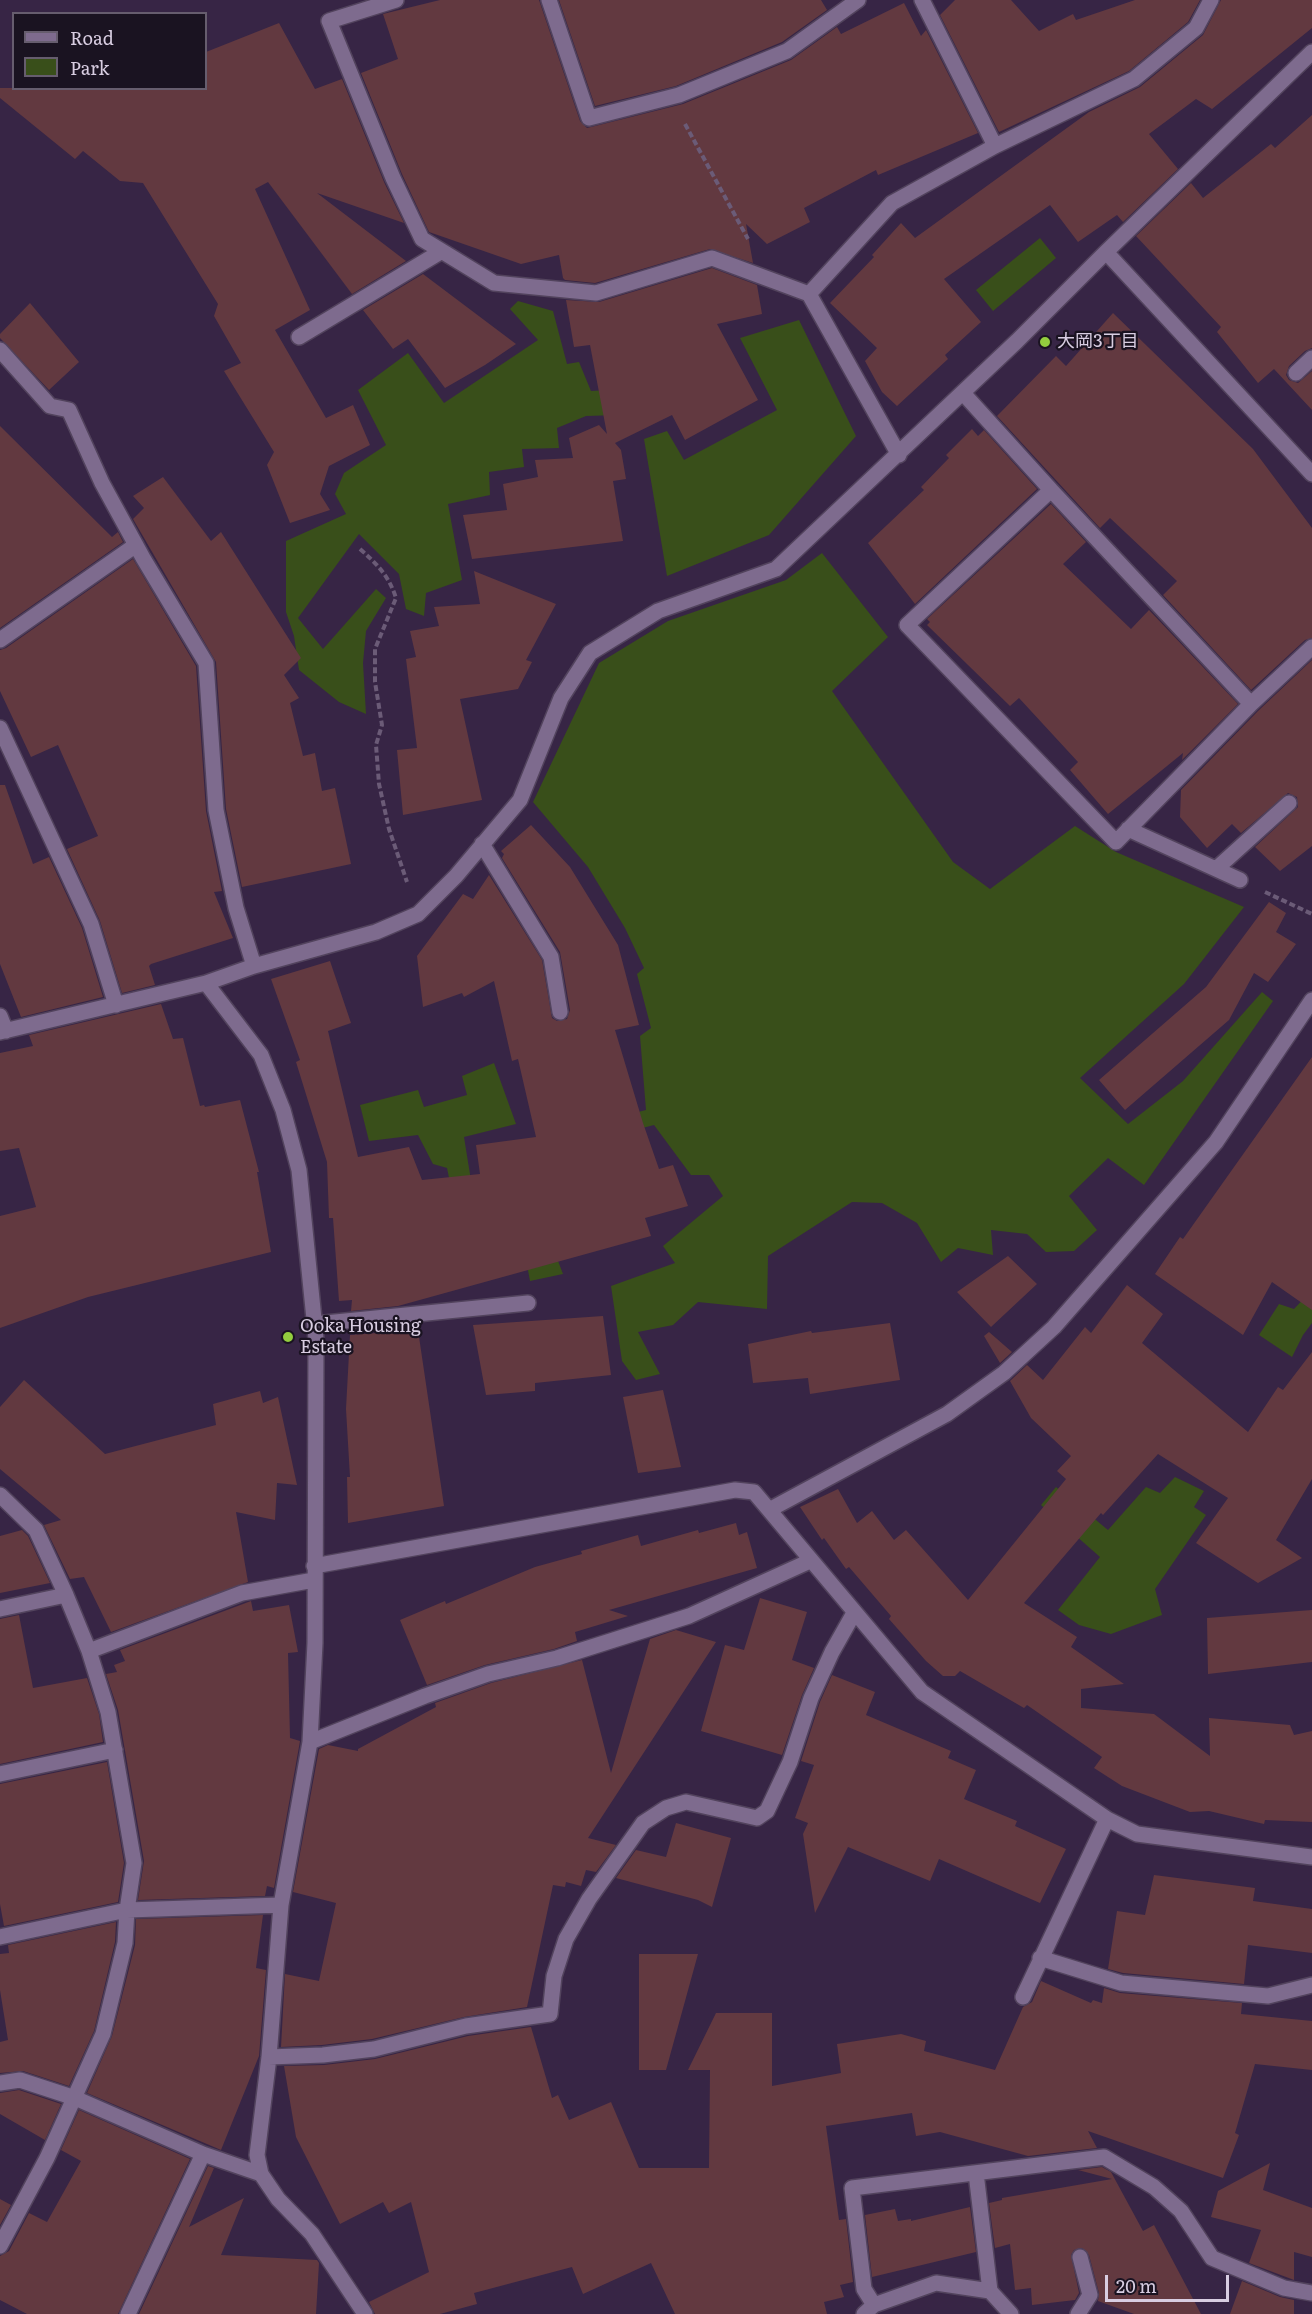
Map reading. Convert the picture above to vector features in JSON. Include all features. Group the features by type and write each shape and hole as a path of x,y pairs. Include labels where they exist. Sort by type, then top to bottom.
{"street":[{"path":"396,0 329,21 393,178 422,239 494,283 596,293 712,258 809,294 899,455"},
{"path":"549,0 589,118 670,98 787,51 858,0"},
{"path":"922,0 995,146"},
{"path":"809,294 892,202 995,146 1134,79 1196,28 1211,0"},
{"path":"0,1016 3,1032 116,1005 206,983 254,966 376,932 418,914 456,876 520,800 561,698 590,653 658,611 776,569 899,455 1312,52"},
{"path":"299,337 442,251"},
{"path":"1106,252 1312,474"},
{"path":"0,350 50,406 69,410 102,483 206,663 216,810 236,908 254,966"},
{"path":"1296,373 1312,358"},
{"path":"963,393 1251,704"},
{"path":"1051,490 907,625 1116,842 1251,704 1312,647"},
{"path":"0,640 136,545"},
{"path":"0,728 91,924 116,1005"},
{"path":"1216,869 1289,802"},
{"path":"1128,829 1240,880"},
{"path":"482,844 551,957 560,1011"},
{"path":"206,983 261,1055 283,1110 299,1170 315,1324 315,1642 310,1742 281,1905 269,2057 257,2155 261,2174 278,2199 312,2234 365,2314"},
{"path":"769,1510 947,1414 1004,1373 1054,1327 1216,1142 1312,1000"},
{"path":"315,1324 528,1303"},
{"path":"90,1651 243,1593 314,1573 735,1490 754,1492 922,1692 1107,1819 1137,1834 1312,1857"},
{"path":"0,1495 36,1530 90,1651 108,1712 135,1863 127,1910 125,1943 103,2034 47,2158 0,2246"},
{"path":"310,1742 425,1696 488,1674 557,1658 689,1616 810,1561"},
{"path":"0,1609 66,1595"},
{"path":"269,2057 323,2055 374,2049 466,2026 550,2014 554,1976 566,1939 594,1891 643,1823 666,1808 686,1802 757,1818 767,1811 790,1762 811,1698 832,1652 854,1613"},
{"path":"0,1774 115,1750"},
{"path":"1023,1997 1107,1819"},
{"path":"0,1937 127,1910 281,1905"},
{"path":"1040,1958 1120,1983 1268,1996 1312,1985"},
{"path":"0,2083 20,2080 75,2098 203,2154 261,2174"},
{"path":"128,2314 203,2154"},
{"path":"990,2291 936,2283 869,2310 864,2289 852,2188 1104,2157 1154,2187 1181,2211 1212,2258 1284,2288 1312,2293"},
{"path":"976,2173 990,2291 1011,2314"},
{"path":"1078,2314 1090,2295 1080,2256"}],"path":[{"path":"670,98 755,252 758,275"},
{"path":"360,549 382,568 396,598 375,649 375,682 382,725 376,745 377,765 389,829 408,884 424,908"},
{"path":"1240,880 1312,914"}],"green space":[{"path":"1040,238 1056,258 993,311 976,290"},
{"path":"518,301 553,311 567,364 579,362 591,391 610,390 619,415 586,416 557,428 559,448 522,449 524,467 489,472 490,495 448,504 462,580 426,593 424,616 406,609 399,574 359,534 298,618 323,649 376,589 386,598 366,631 363,663 366,714 339,702 299,670 294,636 286,612 286,541 346,514 335,494 344,473 386,445 358,390 408,353 444,403 538,340 510,309"},
{"path":"799,320 856,436 769,535 667,576 644,439 667,431 684,460 777,410 740,338"},
{"path":"822,553 888,637 832,691 953,862 990,889 1075,826 1116,852 1244,907 1184,984 1080,1078 1128,1124 1183,1081 1262,992 1273,1001 1144,1185 1108,1158 1069,1196 1097,1230 1074,1251 1046,1252 1027,1234 991,1230 993,1255 958,1248 941,1262 917,1223 882,1203 852,1202 768,1256 767,1309 698,1302 673,1325 638,1332 660,1374 636,1380 622,1361 611,1286 675,1263 663,1246 723,1196 709,1175 691,1175 654,1125 588,1142 560,1132 646,1110 640,1036 651,1028 637,974 644,968 625,928 588,867 533,802 599,663 668,621 786,580"},
{"path":"494,1063 516,1124 464,1137 474,1199 454,1202 447,1168 433,1164 418,1135 369,1141 360,1105 418,1090 424,1107 467,1095 462,1076"},
{"path":"539,1211 563,1274 530,1281 518,1216"},
{"path":"1312,1290 1312,1323 1292,1357 1259,1335 1279,1304 1294,1309"},
{"path":"1175,1477 1204,1491 1194,1507 1206,1515 1155,1589 1162,1615 1111,1634 1079,1625 1058,1610 1100,1557 1041,1505 1056,1487 1108,1530 1146,1487 1160,1493"}],"building":[{"path":"440,0 539,0 580,121 587,128 683,104 791,60 837,27 841,34 904,3 921,36 926,30 978,133 878,175 876,170 804,208 810,222 767,244 746,224 753,263 710,249 595,283 565,280 559,255 521,264 429,232 402,174 361,73 398,59 383,14"},
{"path":"559,0 821,0 827,10 782,42 676,86 595,106"},
{"path":"955,0 1011,0 1039,31 1073,14 1076,20 1135,0 1200,0 1188,22 1129,71 999,132 940,15"},
{"path":"1221,0 1312,0 1312,28 1212,109 1196,99 1149,134 1178,169 1123,222 1117,215 1078,242 1050,205 944,279 981,322 945,355 948,359 897,406 882,392 865,361 877,348 830,303 874,257 872,255 901,223 915,238 1089,112 1140,87 1203,35"},
{"path":"279,23 315,89 342,79 384,182 404,223 317,193 406,261 352,294 268,182 255,189 310,310 275,330 326,418 353,405 370,445 329,466 320,494 330,510 290,523 267,465 274,452 224,371 241,363 214,316 218,304 143,183 120,181 83,151 75,159 0,98 0,88 12,88 12,90 207,90 207,52"},
{"path":"1312,115 1312,348 1305,351 1289,366 1286,375 1289,380 1298,383 1312,371 1312,410 1274,369 1258,383 1217,332 1221,327 1136,236 1191,183 1203,198 1271,144 1275,148"},
{"path":"712,268 757,285 762,314 717,324 758,400 685,440 672,415 615,443 621,450 626,479 613,481 623,541 472,559 463,515 507,510 503,484 538,477 535,460 573,458 569,438 599,425 607,434 590,345 574,347 566,300 599,302"},
{"path":"423,274 516,344 445,388 408,339 393,349 363,310"},
{"path":"30,303 79,362 49,390 0,338 0,334"},
{"path":"1113,313 1253,449 1312,528 1312,638 1305,640 1251,690 1163,595 1177,581 1110,518 1100,528 997,416 1056,356 1066,366"},
{"path":"0,426 112,537 118,532 123,542 0,628"},
{"path":"972,429 978,436 984,430 1037,489 915,604 868,543 924,490 921,487 949,458 946,455"},
{"path":"163,477 211,541 221,532 301,658 284,675 299,698 290,703 303,756 315,753 322,791 335,788 351,864 242,887 226,809 216,662 133,519 144,508 133,496"},
{"path":"1051,504 1086,542 1063,564 1131,629 1149,610 1238,704 1182,760 1183,753 1108,814 1070,770 1078,762 1019,698 1010,706 927,625 930,622 927,619"},
{"path":"133,559 196,666 206,811 222,891 214,892 233,938 151,964 149,966 155,985 122,993 100,921 67,849 98,836 58,745 31,757 0,691 0,650"},
{"path":"474,571 556,604 526,660 532,662 518,689 460,699 482,800 403,815 397,750 417,748 406,659 416,657 410,631 439,626 434,607 480,604"},
{"path":"1312,660 1312,846 1280,871 1255,847 1298,807 1297,797 1288,793 1241,833 1232,824 1207,848 1180,817 1181,790 1258,711"},
{"path":"0,785 5,785 33,864 49,857 82,928 103,997 21,1017 0,964"},
{"path":"531,825 570,867 618,945 639,1025 615,1030 659,1169 673,1165 688,1206 645,1218 651,1236 398,1306 351,1311 352,1300 339,1301 333,1218 329,1218 327,1162 296,1062 300,1060 271,979 330,961 351,1023 328,1031 358,1157 409,1147 422,1180 480,1174 476,1145 536,1137 518,1059 512,1061 494,981 464,997 462,993 423,1007 417,956 463,894 473,899 489,875 542,960 552,1018 557,1021 567,1019 570,1010 560,952 502,858 504,854 501,851"},
{"path":"1269,902 1286,913 1276,932 1296,944 1268,982 1254,973 1229,1020 1125,1110 1099,1080 1206,987"},
{"path":"161,1004 173,1039 183,1038 200,1106 240,1100 259,1172 257,1172 271,1252 88,1297 0,1328 0,1216 36,1207 19,1148 0,1151 0,1053 33,1046 29,1035"},
{"path":"1312,1057 1312,1310 1272,1282 1243,1335 1155,1274 1180,1237 1183,1239"},
{"path":"1008,1256 1037,1284 991,1327 957,1292"},
{"path":"1127,1285 1163,1314 1142,1343 1248,1432 1278,1387 1283,1390 1312,1352 1312,1479 1276,1540 1302,1558 1258,1583 1196,1543 1228,1498 1158,1454 1103,1515 1101,1513 1024,1603 1077,1637 1071,1647 1124,1684 1081,1689 1081,1708 1154,1714 1210,1756 1209,1718 1290,1725 1294,1735 1312,1731 1312,1822 1265,1820 1264,1824 1209,1811 1190,1812 1122,1786 1094,1768 1102,1757 1027,1705 1024,1708 960,1671 955,1676 943,1676 926,1661 889,1619 891,1616 849,1567 846,1569 824,1538 822,1540 800,1507 838,1489 857,1523 872,1511 894,1540 906,1530 968,1600 1066,1479 1057,1471 1071,1456 1031,1418 1010,1381 1027,1365 1043,1380 1085,1327 1091,1333"},
{"path":"603,1316 611,1375 535,1383 535,1391 486,1395 473,1325"},
{"path":"890,1323 900,1380 810,1394 808,1378 753,1383 748,1344 811,1331 812,1333"},
{"path":"418,1330 444,1506 348,1523 347,1477 350,1477 346,1409 350,1335"},
{"path":"989,1332 1012,1352 1000,1363 984,1336"},
{"path":"24,1380 105,1454 216,1425 213,1404 260,1391 263,1403 278,1397 297,1485 277,1483 275,1520 236,1512 248,1582 111,1632 84,1577 70,1579 44,1525 61,1520 0,1469 0,1407"},
{"path":"663,1390 681,1467 638,1473 623,1397"},
{"path":"736,1523 739,1535 747,1532 757,1568 609,1610 628,1616 575,1632 577,1641 554,1649 485,1665 427,1685 400,1620 445,1601 446,1604 535,1567 582,1554 581,1551 638,1535 641,1546 698,1530 699,1533"},
{"path":"22,1530 28,1536 50,1583 0,1593 0,1536"},
{"path":"760,1598 807,1612 792,1660 814,1668 802,1695 782,1755 701,1731 725,1645 744,1650"},
{"path":"251,1601 253,1611 289,1605 298,1652 288,1653 290,1738 300,1741 274,1888 267,1886 265,1896 138,1900 144,1861 118,1710 106,1674 117,1672 114,1665 125,1661 120,1650"},
{"path":"1312,1610 1312,1662 1208,1674 1207,1618"},
{"path":"19,1615 33,1688 87,1678 99,1714 103,1742 0,1764 0,1619"},
{"path":"676,1630 716,1642 588,1838 616,1845 596,1872 586,1870 581,1886 566,1882 565,1887 553,1885 527,2007 464,2017 372,2039 281,2047 285,1974 319,1981 336,1903 293,1892 319,1749 328,1745 358,1751 436,1707 435,1703 491,1683 582,1660 611,1773 650,1639"},
{"path":"832,1675 875,1692 866,1715 951,1751 948,1758 976,1770 964,1799 1017,1821 1015,1826 1066,1849 1040,1903 939,1859 930,1881 848,1847 815,1913 803,1834 808,1823 795,1818 814,1765 801,1761 820,1702"},
{"path":"107,1762 124,1863 118,1902 4,1926 0,1904 0,1784"},
{"path":"676,1823 731,1838 712,1907 698,1900 616,1878 636,1850 666,1857"},
{"path":"1154,1875 1255,1888 1253,1901 1312,1909 1312,1953 1248,1945 1244,1984 1123,1973 1108,1969 1117,1911 1145,1915"},
{"path":"263,1915 256,1968 266,1970 259,2056 221,2150 87,2093 112,2036 135,1945 136,1919"},
{"path":"116,1922 115,1942 94,2031 69,2086 23,2071 0,2073 0,2042 8,2040 0,1990 0,1954 9,1953 8,1945"},
{"path":"639,1954 698,1954 666,2070 639,2070"},
{"path":"1041,1981 1091,2003 1093,2000 1102,2003 1104,1988 1120,1993 1242,2003 1241,2014 1312,2021 1312,2070 1255,2064 1235,2133 1239,2135 1223,2178 1088,2131 1097,2148 1028,2156 940,2132 916,2136 912,2113 826,2126 839,2220 846,2219 853,2282 840,2285 844,2297 824,2302 827,2314 675,2314 651,2263 583,2294 572,2267 474,2293 477,2304 440,2314 375,2314 369,2302 429,2272 411,2202 389,2213 383,2202 340,2224 296,2137 284,2066 324,2065 375,2059 468,2036 531,2027 552,2098 558,2095 569,2120 611,2102 639,2168 709,2168 710,2070 688,2070 716,2013 772,2013 772,2086 841,2073 837,2044 901,2034 926,2041 924,2051 995,2070 1023,2007 1032,2002"},
{"path":"19,2090 61,2104 45,2140 0,2114 0,2093"},
{"path":"79,2110 190,2159 118,2314 27,2314 0,2300 0,2256 9,2251 29,2213 47,2222 81,2161 61,2150"},
{"path":"1270,2163 1263,2190 1312,2208 1312,2257 1294,2252 1294,2280 1249,2263 1261,2230 1211,2217 1218,2191"},
{"path":"208,2166 214,2168 189,2227 244,2198 221,2255 317,2260 319,2263 316,2314 139,2314"},
{"path":"1102,2167 1111,2172 1143,2231 1154,2225 1201,2314 1134,2314 1098,2301 1099,2293 1089,2255 1082,2248 1074,2250 1071,2255 1079,2293 1075,2300 1032,2305 1031,2288 1015,2290 1010,2244 995,2248 989,2203 1002,2200 1002,2198 1112,2179 1078,2170"},
{"path":"0,2199 11,2205 0,2225"},
{"path":"970,2207 976,2252 872,2277 865,2215 895,2209 898,2221 911,2219 911,2221"},
{"path":"1242,2281 1280,2297 1294,2300 1294,2314 1230,2314"}],"place":[{"name":"大岡3丁目","path":"1045,342"},
{"name":"Ooka Housing Estate","path":"288,1337"}]}
